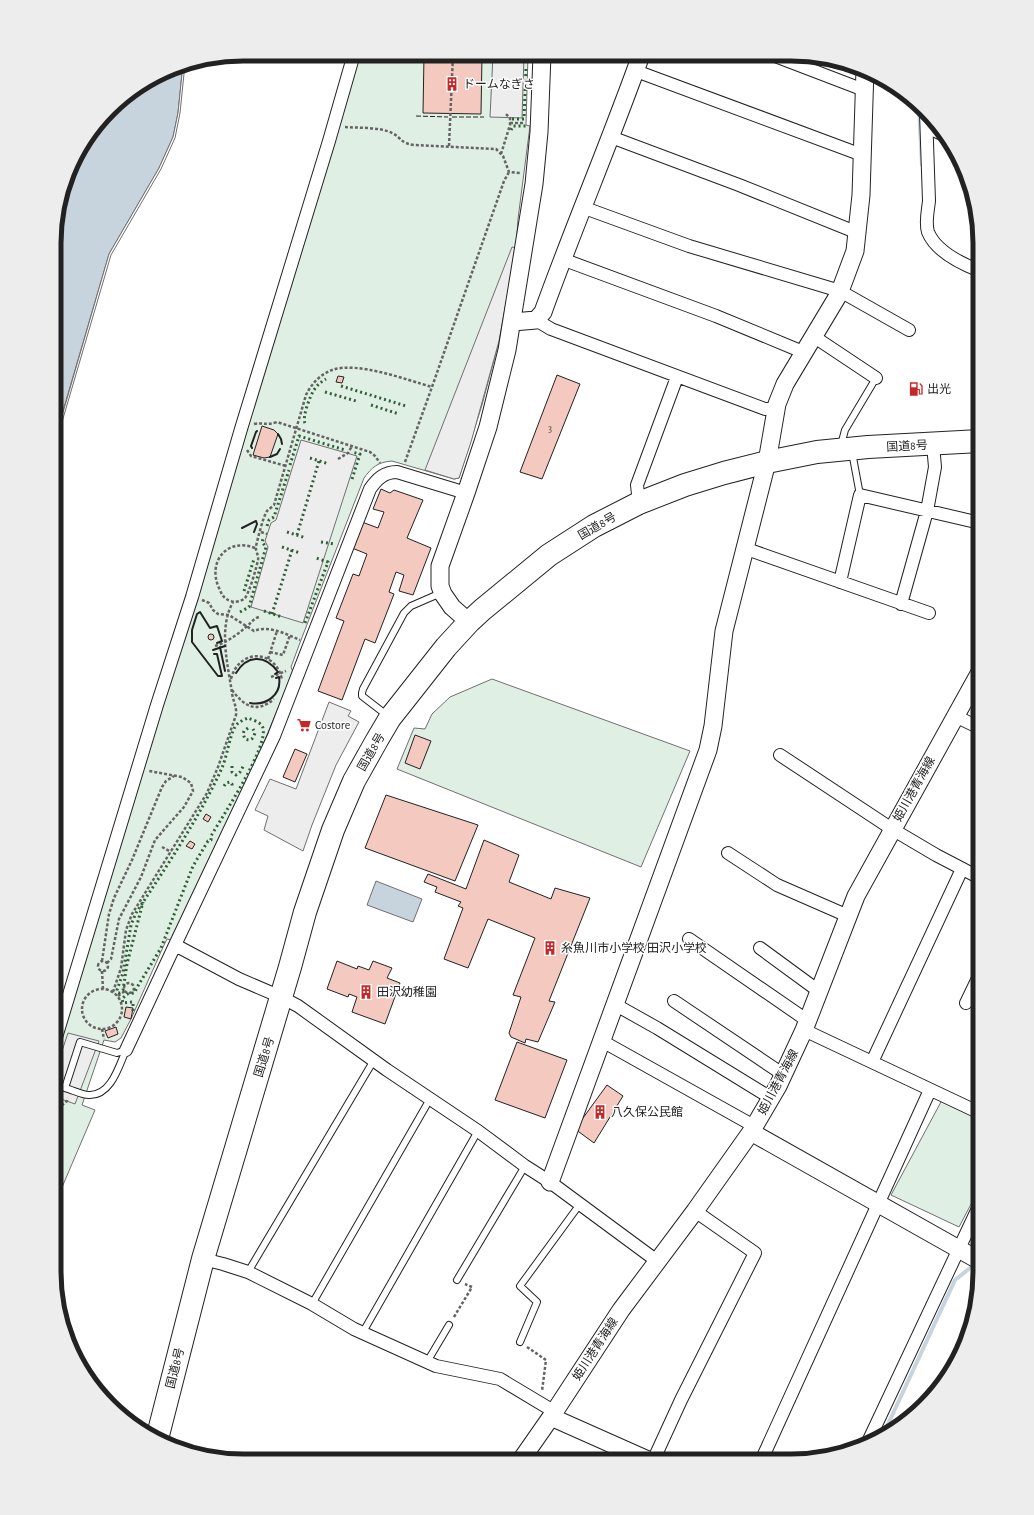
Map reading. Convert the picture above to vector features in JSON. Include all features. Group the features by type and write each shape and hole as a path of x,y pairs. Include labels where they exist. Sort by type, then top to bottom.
{"highway":[{"name":"国道8号","path":"159,1433 203,1259 305,912 333,830 365,759 390,718 424,674 469,622 549,555 594,526 638,503 685,485 724,473 767,462 817,452 973,442"}],"street":[{"path":"61,1021 157,705 192,597 239,434 352,61"},
{"path":"469,622 452,606 442,592 439,576 440,566 466,493 496,399 513,322 535,175 542,61"},
{"path":"788,61 864,90"},
{"path":"536,320 543,312 582,207 612,137 639,63 862,155"},
{"path":"550,1182 708,750 713,726 724,631 767,462 776,409 785,384 840,291 855,251 858,233 865,77"},
{"path":"926,121 929,201 927,211 928,232 934,242 948,255 973,268"},
{"path":"612,137 747,188 858,233"},
{"path":"582,207 689,246 840,291 909,330"},
{"path":"562,259 716,316 803,352"},
{"path":"513,322 536,320 551,329 677,377 765,409 776,409"},
{"path":"813,336 876,378"},
{"path":"638,503 637,486 677,377"},
{"path":"901,604 928,511 935,467 932,445"},
{"path":"126,1050 274,736 370,489 377,479 391,472 397,472 466,493"},
{"path":"840,582 860,495 973,521"},
{"path":"744,548 929,613"},
{"name":"姫川港青海線","path":"525,1454 621,1310 695,1211 753,1129 784,1075 806,1026 856,896 973,684"},
{"path":"955,716 973,725"},
{"path":"780,756 892,829 936,856 973,874"},
{"path":"728,853 777,884 848,916"},
{"path":"872,1062 962,869"},
{"path":"690,939 806,1026 872,1062 973,1110"},
{"path":"175,945 239,979 281,996 298,1006 430,1099 478,1130 525,1166 550,1182 657,1261"},
{"path":"760,948 820,992"},
{"path":"966,1002 973,988"},
{"path":"674,1001 784,1075"},
{"path":"616,1005 657,1028 771,1098"},
{"path":"602,1042 973,1258"},
{"path":"765,1454 880,1204 930,1090"},
{"path":"656,1454 681,1400 755,1253 695,1211"},
{"path":"871,1435 973,1219"},
{"path":"203,1259 248,1272 312,1304 354,1328 436,1366 500,1380 539,1403 553,1414 636,1454"}],"lane":[{"path":"926,130 937,135"},
{"path":"860,495 846,450 841,443 845,430 876,378"},
{"path":"390,718 362,696 363,689 404,612 412,606 442,592"},
{"path":"80,1042 117,1053 126,1050 111,1082 97,1095 89,1095 65,1088 80,1042"},
{"path":"248,1272 374,1060"},
{"path":"312,1304 430,1099"},
{"path":"363,1332 478,1130"},
{"path":"457,1280 525,1166"},
{"path":"520,1342 537,1302 520,1286 580,1204"},
{"path":"427,1362 449,1325"}],"path":[{"path":"449,146 453,61"},
{"path":"501,154 510,123 510,118 506,114"},
{"path":"510,123 526,123"},
{"path":"333,126 381,130 393,133 405,144 496,149 503,156 509,172"},
{"path":"509,172 523,174"},
{"path":"403,465 432,387 504,180 509,172"},
{"path":"255,548 247,545 238,545 225,552 219,558 216,565 215,576 226,600 233,602 244,599 247,594 258,559 255,548 267,511 274,505 310,388 314,382 333,369 368,369 432,387"},
{"path":"286,466 251,456 239,434 259,423 268,425 277,422 373,453 381,465"},
{"path":"338,459 348,453 352,446"},
{"path":"261,532 267,534"},
{"path":"113,992 121,968 126,930 132,914 207,793 218,767 236,710 225,642 225,626 233,602"},
{"path":"209,603 213,610 218,614 229,615 254,631 267,628 304,641"},
{"path":"215,646 225,642 254,619 259,617"},
{"path":"268,659 277,631"},
{"path":"270,652 283,655 290,635"},
{"path":"231,683 234,670 244,660 258,656 268,659 277,666 282,680 281,687"},
{"path":"271,676 279,674"},
{"path":"232,689 241,701 254,706 268,704 274,700 278,694"},
{"path":"102,971 107,969 107,963 111,959 119,919 141,877 155,840 184,807 193,791 191,784 182,777 138,768"},
{"path":"103,989 102,971 97,965 102,961 109,914 114,898 132,860 162,787 166,781 174,776"},
{"path":"162,847 171,852"},
{"path":"102,961 107,963"},
{"path":"118,996 126,991 130,993 133,992 134,985 130,982 126,984 124,986 126,991"},
{"path":"103,989 113,992 118,996 122,1009 117,1022 111,1026 102,1028 91,1026 83,1016 82,1010 83,1003 89,993 95,990 103,989"},
{"path":"102,1028 104,1040 107,1043"},
{"path":"61,1106 67,1101 71,1090"},
{"path":"449,1325 472,1287 457,1280"},
{"path":"520,1342 546,1360 539,1403"}],"green space":[{"path":"356,61 528,61 526,125 530,126 518,219 516,248 499,341 482,405 459,478 454,479 392,461 376,466 364,478 291,667 293,672 252,771 171,940 167,939 164,945 121,1038 115,1042 104,1040 82,1105 95,1110 61,1190 61,1035 319,193"},
{"path":"492,679 690,751 641,867 397,769 414,728 425,729 432,714 450,697"},
{"path":"942,1100 973,1116 973,1200 959,1227 891,1195"}],"shaded area":[{"path":"493,61 524,61 522,118 490,117"},
{"path":"182,72 178,113 173,137 159,168 109,254 61,418 61,231 67,196 85,152 114,114 152,85"},
{"path":"512,247 516,248 499,341 471,442 459,478 454,479 425,470"},
{"path":"301,440 357,456 303,623 251,607 268,547 265,541 271,523 276,520"},
{"path":"329,702 351,711 348,716 359,722 336,765 303,851 264,830 268,816 255,810 270,779 296,789"},
{"path":"376,881 422,899 413,922 367,905"},
{"path":"68,1033 99,1041 75,1104 61,1099 61,1054"}],"pier":[{"path":"184,71 180,113 175,138 161,169 111,255 61,425 61,419 109,254 159,168 173,137 178,113 182,72"}],"building":[{"name":"ドームなぎさ","path":"424,61 482,61 481,114 423,113"},
{"path":"557,375 580,384 542,479 520,472"},
{"path":"338,376 344,377 342,383 336,382"},
{"path":"262,426 274,430 278,434 270,457 264,458 253,455"},
{"path":"381,489 390,493 394,490 423,500 407,538 431,548 413,595 399,591 404,575 396,572 389,592 394,594 375,643 365,639 342,700 318,691 344,621 336,618 353,574 359,576 367,554 352,548 362,522 378,528 384,512 373,509"},
{"path":"211,634 214,637 211,640 208,637"},
{"path":"415,735 431,741 420,769 405,763"},
{"path":"295,749 307,754 295,782 283,777"},
{"path":"386,795 478,825 455,881 365,848"},
{"path":"206,814 211,817 208,822 203,819"},
{"name":"糸魚川市小学校 田沢小学校","path":"484,840 519,855 509,882 551,899 555,888 590,898 549,1001 555,1002 538,1042 526,1039 525,1043 511,1037 509,1033 521,997 513,995 535,938 488,919 468,968 444,959 463,908 458,906 461,902 435,892 437,887 424,882 428,874 466,889"},
{"path":"190,841 195,844 192,849 186,846"},
{"name":"田沢幼稚園","path":"337,961 357,969 358,966 369,970 373,961 392,968 387,978 400,983 385,1024 352,1012 357,997 349,994 348,997 327,989"},
{"path":"126,1007 133,1008 131,1019 124,1017"},
{"path":"116,1027 118,1034 108,1038 105,1031"},
{"path":"517,1042 567,1060 545,1118 495,1100"},
{"name":"八久保公民館","path":"607,1085 623,1096 594,1143 575,1129"}],"waterway":[{"path":"919,113 922,165"},
{"path":"887,1427 955,1280 970,1268"}],"hedge":[{"path":"512,119 524,119 526,68"},
{"path":"511,130 513,126 526,126"},
{"path":"305,423 305,412 312,393 315,388 326,379"},
{"path":"341,386 406,406"},
{"path":"325,392 356,401"},
{"path":"371,405 399,414"},
{"path":"290,465 299,436 345,450"},
{"path":"352,452 360,454 352,479"},
{"path":"310,458 329,464"},
{"path":"297,535 319,461"},
{"path":"267,526 269,520 274,517 289,470"},
{"path":"287,532 306,538"},
{"path":"240,612 249,607 266,547 262,542 263,539"},
{"path":"321,542 334,544"},
{"path":"282,547 300,553"},
{"path":"272,614 292,550"},
{"path":"305,623 328,562 316,558"},
{"path":"244,591 254,559"},
{"path":"264,611 282,617"},
{"path":"133,1011 133,1002 123,1003 122,999 127,994 134,993 161,948 193,866 208,841 211,840 211,836 252,766 263,738 263,728 259,723 248,718 239,722 235,727 223,765 212,789 181,843 159,878 147,896 136,913 131,925 123,973 117,990 119,993 123,990 127,964 143,902"},
{"path":"248,728 243,734 247,740 252,739 255,733 253,729"},
{"path":"232,766 232,772 236,775 240,772 244,765"},
{"path":"224,786 226,783 230,782 232,787"}],"fence":[{"path":"416,116 448,117"},
{"path":"452,117 484,117"}],"wall":[{"path":"252,448 251,446 257,431"},
{"path":"278,434 282,444"},
{"path":"270,457 277,454 280,449"},
{"path":"242,528 256,521 257,524 254,532"},
{"path":"214,654 217,654 222,676 218,676 192,642 192,630 197,614 200,612 210,628 217,626 222,641 217,643"},
{"path":"213,650 225,646"},
{"path":"220,647 225,671"},
{"path":"236,673 245,663 256,659 268,662 278,672 275,674"},
{"path":"250,703 262,703 272,698 278,689 279,677 276,678"}],"place":[{"name":"ドームなぎさ","path":"452,84"},
{"name":"出光","path":"916,389"},
{"name":"Costore","path":"304,725"},
{"name":"糸魚川市小学校 田沢小学校","path":"550,948"},
{"name":"田沢幼稚園","path":"366,992"},
{"name":"八久保公民館","path":"600,1112"}]}
